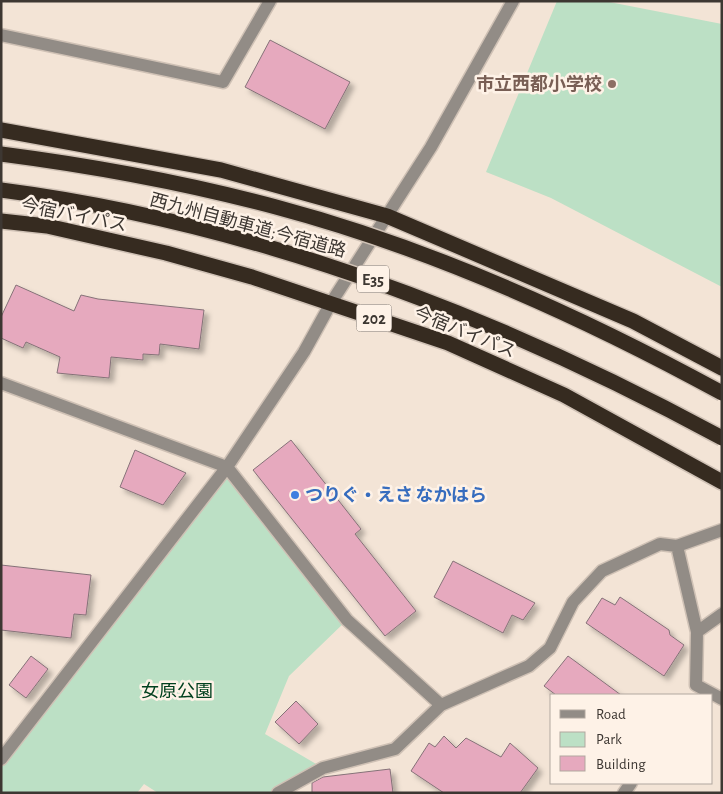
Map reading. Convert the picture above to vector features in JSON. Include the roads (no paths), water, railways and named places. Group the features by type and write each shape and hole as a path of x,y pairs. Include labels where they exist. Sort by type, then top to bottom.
{"highway":[{"path":"1,130 221,170 383,222 633,321 722,368"},
{"name":"西九州自動車道;今宿道路","path":"1,154 48,160 170,182 277,208 385,241 476,276 597,329 722,393"},
{"name":"西九州自動車道;今宿道路","path":"1,190 39,195 160,219 268,245 368,278 460,313 578,364 722,438"},
{"name":"今宿バイパス","path":"1,221 47,226 166,253 252,277 448,342 564,395 722,482"}],"street":[{"path":"1,35 223,82 270,1"},
{"path":"1,759 227,467 304,352 331,303 431,147 512,1"},
{"path":"1,383 227,467 346,620 441,705"},
{"path":"278,793 323,768 395,750 441,705 529,666 550,648 573,602 602,571 660,544 677,546 722,530"},
{"path":"677,546 697,632 693,690 706,694"},
{"path":"697,632 722,614"}],"place":[{"name":"市立西都小学校","path":"612,84"},
{"name":"つりぐ・えさ なかはら","path":"295,495"}],"park label":[{"name":"女原公園","path":"177,691"}]}
